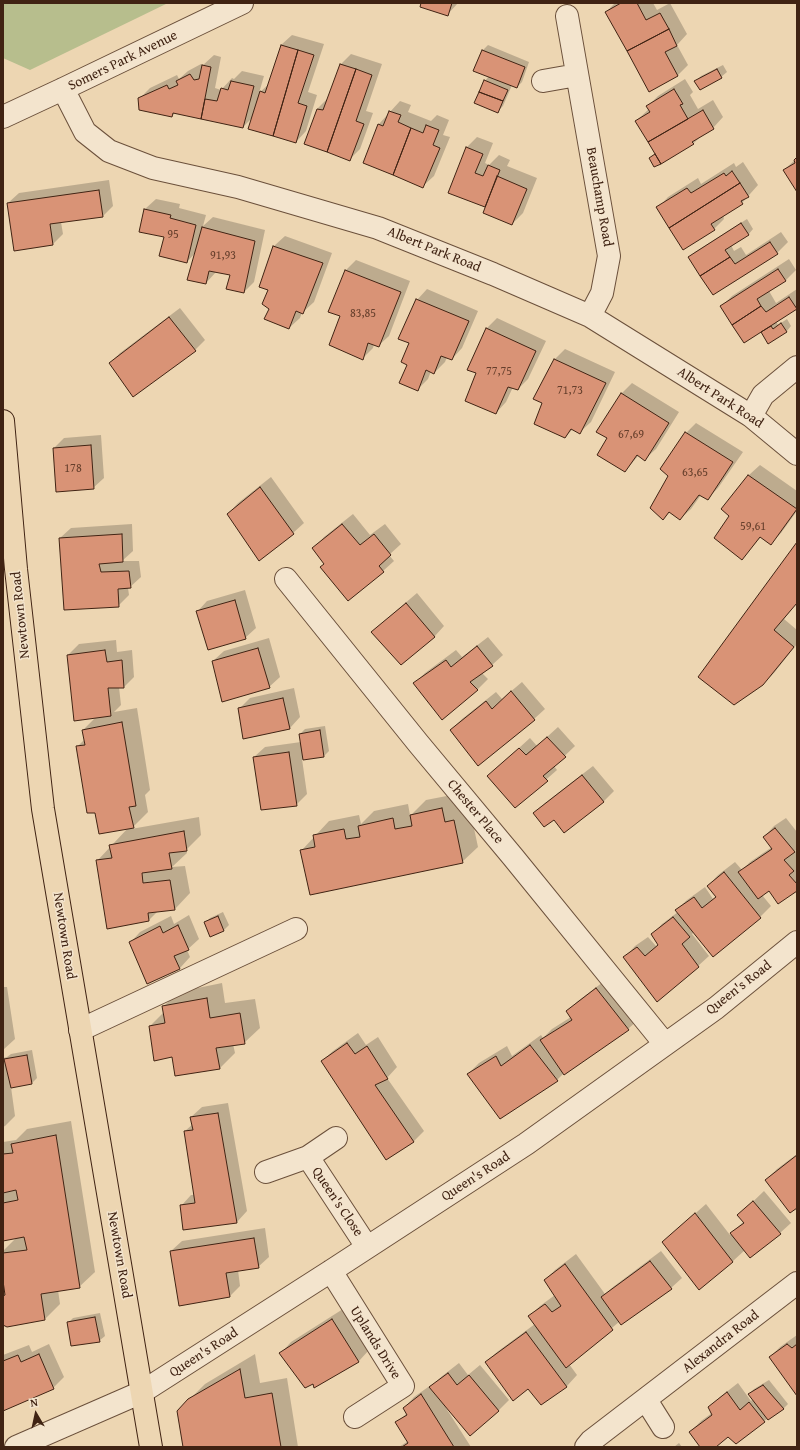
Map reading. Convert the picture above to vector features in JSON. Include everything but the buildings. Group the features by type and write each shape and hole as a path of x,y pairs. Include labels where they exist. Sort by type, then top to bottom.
{"main road":[{"name":"Newtown Road","path":"3,421 10,573 43,809 151,1447"}],"street":[{"name":"Somers Park Avenue","path":"3,117 242,3"},
{"name":"Beauchamp Road","path":"567,16 609,256 602,294 590,316"},
{"path":"543,82 577,75"},
{"name":"Albert Park Road","path":"63,89 85,132 108,151 153,168 238,187 378,228 493,274 590,316 751,416 797,454"},
{"path":"751,416 763,395 797,367"},
{"name":"Chester Place","path":"286,578 418,743 513,856 665,1044"},
{"path":"80,1030 296,929"},
{"name":"Queen's Road","path":"16,1447 142,1392 331,1271 526,1144 716,1008 797,942"},
{"name":"Queen's Close","path":"266,1172 308,1157 336,1138"},
{"name":"Queen's Close","path":"308,1157 367,1247"},
{"name":"Uplands Drive","path":"331,1271 402,1386 355,1417"},
{"name":"Alexandra Road","path":"586,1447 591,1441 797,1283"},
{"path":"646,1400 663,1427"}],"green space":[{"path":"3,3 168,3 30,70 3,58"}]}
